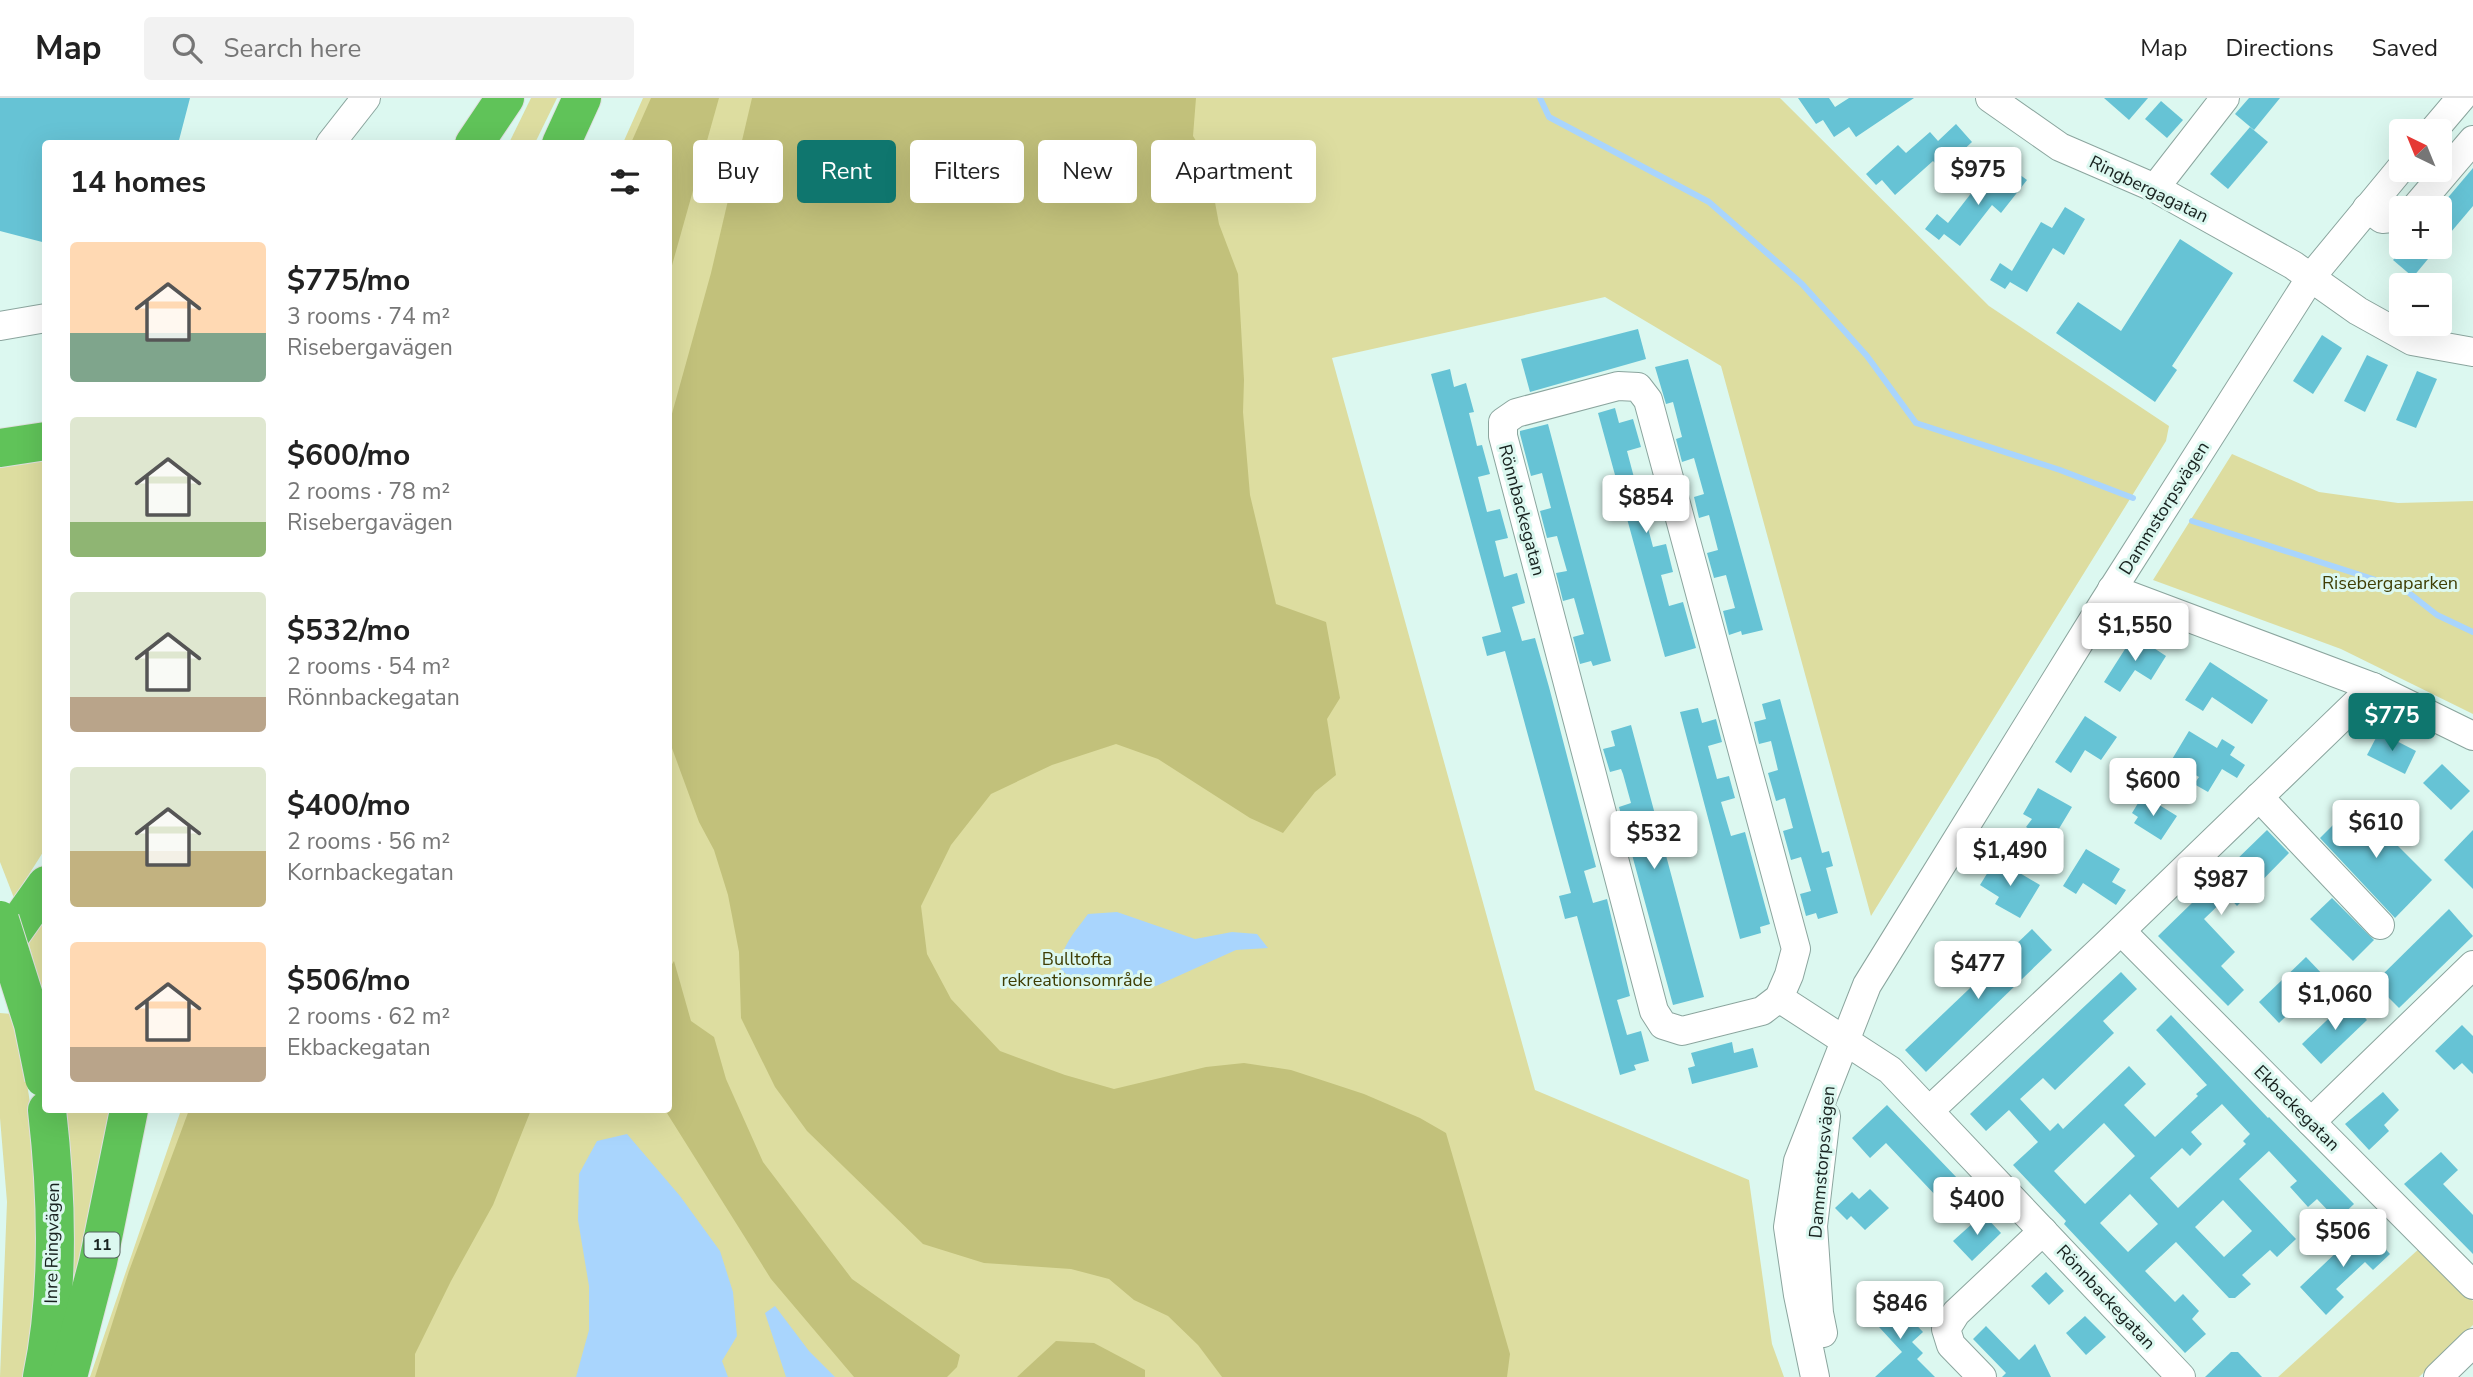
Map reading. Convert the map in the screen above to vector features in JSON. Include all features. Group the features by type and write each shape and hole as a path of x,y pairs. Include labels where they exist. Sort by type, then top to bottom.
{"highway":[{"path":"477,140 505,98"},
{"path":"497,140 517,98"},
{"path":"563,140 582,98"},
{"path":"580,140 596,98"},
{"path":"0,448 42,442"},
{"path":"0,950 42,891"},
{"name":"Inre Ringvägen","path":"0,920 33,1024 42,1076"},
{"path":"0,1001 42,1004"},
{"name":"Inre Ringvägen","path":"42,1377 48,1348 54,1238 52,1150 47,1113"},
{"name":"11","path":"68,1377 98,1262 128,1113"}],"street":[{"path":"333,140 366,98"},
{"name":"Ringbergagatan","path":"1990,98 2060,147 2155,188 2311,277 2358,311 2412,341 2473,352"},
{"path":"2155,188 2225,98"},
{"path":"2443,119 2461,98"},
{"path":"2425,196 2473,140"},
{"name":"Dammstorpsvägen","path":"1815,1377 1798,1295 1788,1227 1798,1161 1830,1073 1867,985 2112,589 2311,277 2389,182"},
{"path":"2367,208 2382,219 2389,218"},
{"path":"0,326 42,319"},
{"name":"Rönnbackegatan","path":"1618,386 1638,387 1648,400 1796,949 1779,998 1762,1011 1682,1031 1663,1026 1654,1011 1503,436 1503,422 1516,413 1618,386"},
{"path":"2112,589 2372,687 2473,736"},
{"path":"1930,1110 2121,931 2372,687"},
{"path":"2259,797 2380,925"},
{"name":"Ekbackegatan","path":"2121,931 2473,1285"},
{"path":"2311,1122 2473,965"},
{"name":"Rönnbackegatan","path":"1779,998 1890,1070 2181,1377"},
{"name":"Dammstorpsvägen","path":"1830,1073 1813,1226 1819,1313 1831,1377"},
{"path":"1982,1377 1951,1345 1946,1329 1956,1313 2043,1231"},
{"path":"2438,1377 2473,1343"}],"green space":[{"path":"531,98 557,98 536,140 510,140"},
{"name":"Bulltofta rekreationsområde","path":"643,98 1780,98 1989,306 2169,426 2166,441 1871,916 1721,366 1605,297 1332,358 1535,1090 1749,1180 1772,1344 1784,1377 90,1377 180,1113 672,1113 672,140 624,140"},
{"path":"42,451 42,854 14,898 0,862 0,458"},
{"name":"Risebergaparken","path":"2232,454 2319,492 2398,503 2473,501 2473,714 2341,649 2153,580"},
{"path":"42,914 42,991 27,937"},
{"path":"0,1013 12,1014 27,1081 35,1149 37,1286 26,1377 0,1377 7,1202 0,1118"},
{"path":"63,1113 114,1113 68,1346"},
{"path":"2421,1247 2473,1301 2473,1325 2419,1377 2278,1377"}],"shaded area":[{"path":"651,98 719,98 707,140 693,140 693,191 672,265 672,140 632,140"},
{"path":"752,98 1196,98 1193,136 1195,140 1151,140 1151,203 1215,203 1219,224 1238,274 1244,380 1243,412 1250,495 1276,604 1326,622 1340,698 1327,719 1336,775 1315,792 1283,833 1250,818 1158,759 1116,744 1052,765 991,794 951,845 921,906 927,954 951,999 1000,1051 1065,1075 1114,1089 1206,1067 1244,1063 1291,1070 1364,1094 1420,1118 1446,1133 1510,1354 1507,1377 1222,1377 1198,1345 1168,1316 1134,1300 1109,1279 1071,1269 984,1263 923,1244 807,1131 775,1087 741,1018 739,952 728,895 714,850 699,822 672,748 672,414 727,203 783,203 783,140 742,140"},
{"path":"674,961 691,1021 714,1037 726,1079 763,1162 852,1279 960,1355 957,1367 947,1377 854,1377 771,1279 667,1113 672,1113"},
{"path":"188,1113 530,1113 493,1205 415,1354 415,1377 95,1377 129,1271"},
{"path":"1056,1341 1094,1343 1145,1370 1145,1377 1017,1377"}],"water":[{"path":"1117,912 1195,939 1232,932 1257,934 1268,948 1236,950 1156,986 1113,990 1081,986 1061,970 1065,947 1088,914"},
{"path":"627,1134 680,1196 720,1251 733,1292 737,1336 722,1361 728,1377 576,1377 589,1330 589,1286 578,1220 579,1174 597,1141"},
{"path":"775,1306 809,1351 835,1377 786,1377 765,1313"}],"building":[{"path":"0,98 190,98 179,140 42,140 42,242 0,231"},
{"path":"1798,98 1829,98 1835,107 1849,98 1914,98 1856,137 1849,127 1834,137 1823,120 1816,124"},
{"path":"2104,98 2148,98 2129,120"},
{"path":"2249,98 2280,98 2254,130 2235,114"},
{"path":"2161,101 2183,120 2167,138 2145,119"},
{"path":"1956,124 1972,142 1942,170 1933,161 1895,195 1882,180 1876,185 1866,174 1898,145 1906,153 1930,132 1938,141"},
{"path":"2250,127 2268,142 2228,189 2210,174"},
{"path":"2008,166 2027,180 2001,213 1992,205 1960,246 1944,234 1939,240 1925,229 1937,214 1948,223 1983,178 1993,185"},
{"path":"2473,168 2473,206 2452,231 2452,196 2449,196"},
{"path":"2065,207 2085,219 2064,255 2053,248 2027,292 2010,282 2005,289 1990,280 2000,263 2012,271 2041,222 2052,228"},
{"path":"2180,239 2233,273 2172,366 2177,370 2155,402 2056,333 2078,302 2121,331"},
{"path":"2428,259 2416,273 2408,273 2393,260"},
{"path":"1638,329 1646,359 1530,392 1521,359"},
{"path":"2322,335 2342,348 2313,394 2293,381"},
{"path":"2367,355 2388,365 2365,412 2344,401"},
{"path":"1688,359 1763,630 1742,635 1741,631 1729,635 1723,611 1735,608 1726,575 1714,578 1707,553 1718,550 1709,515 1699,518 1694,497 1704,494 1694,458 1682,462 1676,439 1682,437 1673,402 1666,404 1655,367"},
{"path":"1450,369 1454,387 1466,383 1474,412 1469,413 1477,446 1482,445 1490,474 1478,477 1487,512 1500,509 1508,538 1495,541 1504,577 1517,573 1525,603 1512,607 1522,641 1535,638 1549,687 1596,867 1584,871 1593,903 1607,899 1630,996 1617,1000 1627,1035 1641,1031 1649,1061 1634,1065 1636,1070 1620,1075 1577,916 1565,919 1559,896 1571,893 1505,651 1487,656 1482,637 1501,632 1431,374"},
{"path":"2417,371 2437,379 2416,428 2396,420"},
{"path":"1615,408 1619,423 1633,419 1641,447 1627,451 1636,485 1651,481 1658,509 1644,513 1653,547 1666,544 1673,572 1661,575 1669,606 1683,602 1696,648 1665,657 1598,413"},
{"path":"1548,424 1611,661 1593,666 1591,661 1580,664 1573,637 1584,634 1574,598 1563,601 1556,573 1567,571 1557,536 1547,538 1540,511 1551,508 1542,473 1531,476 1520,434 1520,431"},
{"path":"2134,635 2166,656 2151,680 2135,670 2120,692 2104,682"},
{"path":"2210,662 2268,700 2252,724 2212,697 2203,711 2185,700"},
{"path":"1780,699 1822,853 1829,851 1833,866 1826,868 1838,913 1818,919 1816,913 1806,916 1800,894 1811,891 1801,857 1791,860 1783,831 1793,828 1785,798 1776,801 1768,773 1778,770 1771,741 1759,744 1754,722 1766,719 1762,704"},
{"path":"1698,708 1702,723 1716,719 1722,742 1708,746 1717,779 1729,776 1735,798 1721,802 1731,836 1745,832 1770,924 1760,927 1761,933 1740,939 1680,712"},
{"path":"2085,716 2117,737 2101,760 2085,750 2071,773 2055,762"},
{"path":"1631,725 1704,997 1673,1005 1619,807 1631,803 1621,769 1610,772 1603,749 1615,746 1611,731"},
{"path":"2189,731 2217,748 2222,739 2235,747 2230,755 2245,765 2237,778 2222,769 2208,792 2194,784 2199,777 2171,761"},
{"path":"2379,732 2416,751 2405,774 2367,755"},
{"path":"2442,764 2470,791 2451,810 2423,783"},
{"path":"2038,788 2072,807 2051,842 2026,827 2032,819 2023,814"},
{"path":"2143,795 2177,816 2161,840 2134,823 2138,817 2132,813"},
{"path":"2355,803 2432,880 2395,918 2320,838"},
{"path":"2267,830 2289,853 2237,906 2228,896 2204,919 2235,952 2221,966 2244,990 2228,1006 2158,936"},
{"path":"2473,830 2473,889 2444,860"},
{"path":"2086,849 2120,869 2112,882 2126,890 2116,905 2083,883 2076,894 2063,886"},
{"path":"1996,859 2040,885 2020,918 1995,904 1999,897 1980,885"},
{"path":"2332,898 2374,940 2353,961 2310,919"},
{"path":"2449,909 2473,936 2399,1008 2374,983"},
{"path":"2032,929 2052,950 1926,1072 1905,1050"},
{"path":"2306,957 2326,978 2279,1023 2259,1002"},
{"path":"2121,972 2137,989 2103,1021 2114,1033 2055,1090 2043,1078 2020,1099 2050,1131 2058,1123 2063,1129 2129,1066 2146,1084 2124,1105 2155,1137 2198,1096 2196,1094 2207,1085 2156,1030 2171,1015 2354,1204 2337,1220 2317,1199 2308,1207 2290,1187 2297,1181 2269,1151 2239,1179 2296,1239 2277,1257 2270,1250 2242,1275 2251,1284 2235,1298 2229,1298 2176,1242 2145,1271 2175,1302 2183,1294 2199,1311 2192,1319 2206,1334 2185,1353 2064,1224 2066,1221 2013,1165 2038,1142 2009,1110 1986,1131 1970,1114","holes":["2222,1104 2250,1134 2243,1141 2246,1144 2178,1208 2150,1178 2182,1148 2190,1156 2202,1144 2191,1132","2104,1123 2135,1156 2085,1204 2054,1171","2130,1194 2158,1224 2128,1252 2100,1223","2223,1200 2252,1231 2224,1257 2195,1227"]},
{"path":"2348,1000 2367,1020 2321,1064 2302,1044"},
{"path":"2462,1025 2473,1036 2473,1074 2462,1063 2454,1070 2435,1051"},
{"path":"1732,1042 1734,1053 1753,1048 1758,1067 1692,1084 1688,1068 1695,1066 1691,1053"},
{"path":"2383,1092 2399,1110 2384,1125 2389,1131 2369,1150 2345,1124"},
{"path":"1887,1105 1959,1180 1939,1199 1886,1143 1870,1158 1852,1138"},
{"path":"2441,1152 2458,1170 2443,1184 2473,1215 2473,1254 2404,1184"},
{"path":"1870,1189 1889,1208 1865,1230 1851,1216 1847,1220 1835,1208 1852,1192 1859,1199"},
{"path":"1983,1214 2001,1233 1972,1261 1953,1241"},
{"path":"2364,1226 2390,1254 2373,1270 2365,1262 2336,1289 2344,1297 2326,1315 2300,1287"},
{"path":"2046,1272 2064,1291 2049,1305 2031,1286"},
{"path":"1889,1296 1923,1332 1912,1342 1923,1353 1917,1359 1935,1377 1875,1377 1902,1352 1868,1315"},
{"path":"2085,1316 2106,1337 2086,1355 2066,1333"},
{"path":"1986,1326 2019,1360 2035,1344 2051,1377 2002,1377 2006,1373 1973,1339"},
{"path":"2231,1352 2238,1352 2262,1377 2205,1377"}],"waterway":[{"path":"1540,98 1549,117 1709,202 1802,284 1867,356 1916,423 2060,470 2133,498"},
{"path":"2192,521 2404,589 2437,615 2473,632"}]}
